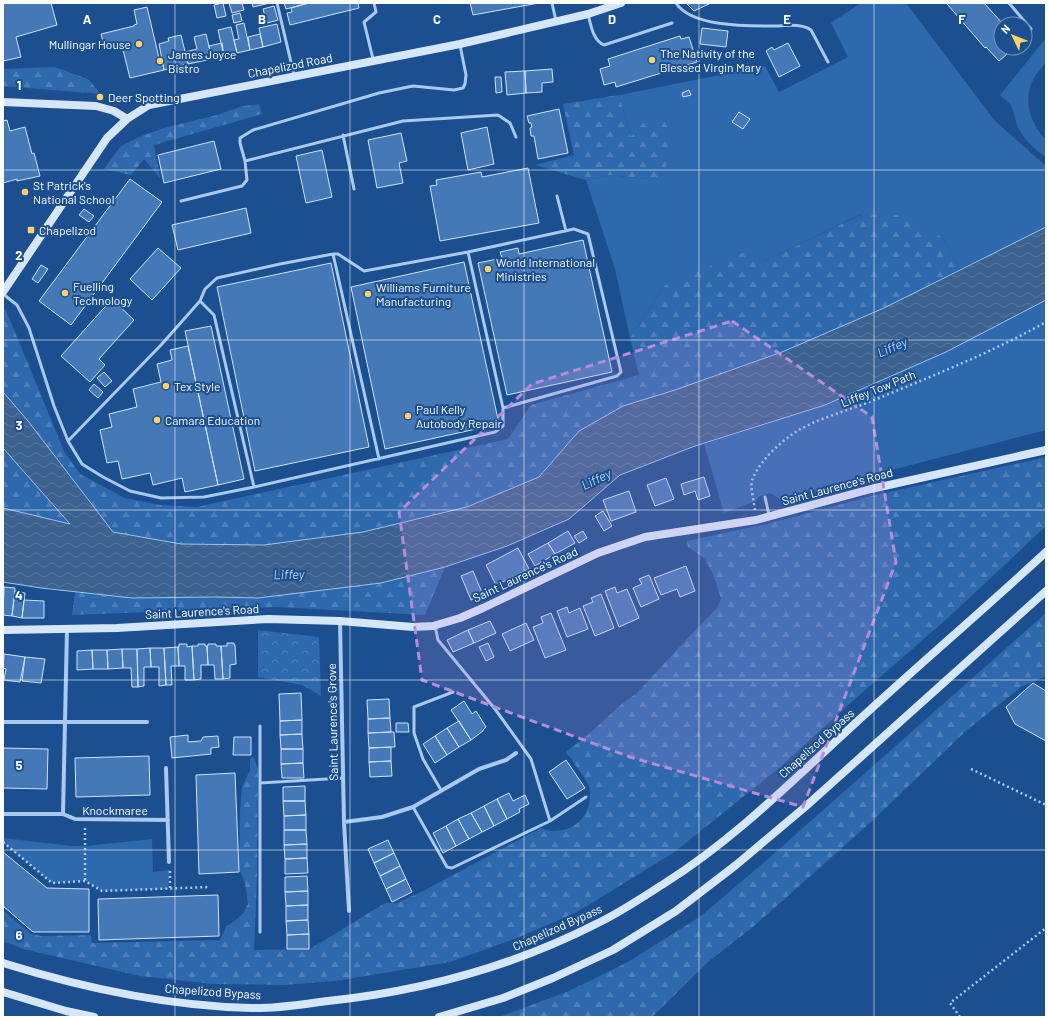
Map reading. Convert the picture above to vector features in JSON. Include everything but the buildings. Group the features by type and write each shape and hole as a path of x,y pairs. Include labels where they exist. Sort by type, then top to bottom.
{"main road":[{"name":"Chapelizod Road","path":"3,293 107,138 127,119 150,105 460,44 557,22 621,3"},
{"path":"3,102 96,106 114,111 127,119"},
{"name":"Saint Laurence's Road","path":"3,630 117,628 268,619 340,621 413,627 435,625 460,618 483,608 598,553 645,537 770,517 871,489 1046,450"},
{"name":"Chapelizod Bypass","path":"3,963 50,978 125,994 193,1004 253,1008 362,998 421,986 487,969 546,947 600,922 667,882 709,853 758,812 1046,552"},
{"path":"439,1017 503,998 553,978 613,950 676,911 736,865 805,807 1046,591"},
{"path":"3,992 66,1011 94,1017"}],"street":[{"name":"Saint Laurence's Grove","path":"340,621 344,822 349,911"},
{"path":"63,814 67,628"},
{"path":"3,722 147,722"},
{"path":"344,822 382,818 413,807 479,769 506,760 516,753"},
{"path":"166,768 169,862"},
{"name":"Knockmaree","path":"3,814 63,814 75,819 84,820 168,820"}],"lane":[{"path":"277,3 294,77"},
{"path":"374,3 376,12 364,22 374,61"},
{"path":"552,3 557,22"},
{"path":"676,3 686,13 697,19 719,23 807,28 811,30 828,62"},
{"path":"1009,3 1020,16"},
{"path":"588,14 595,37 604,45 672,23"},
{"path":"181,201 242,186 247,180 240,138 253,130 379,93 412,86 454,90 463,88 466,84 466,75 460,44"},
{"path":"245,161 402,121 498,115 510,123 516,137"},
{"path":"344,136 354,189"},
{"path":"557,196 566,230"},
{"path":"68,441 161,345 200,301 205,289 217,278 333,254 338,254 364,271 468,252 566,230 574,229 588,234 621,372 617,376 503,408"},
{"path":"3,293 17,305 29,328 54,406 68,441 82,464 130,491 161,498 204,497 495,432 503,426 503,408 468,252"},
{"path":"333,254 379,459"},
{"path":"200,301 214,315 254,487"},
{"path":"765,497 770,517"},
{"path":"435,625 438,640 495,709 531,759 550,821"},
{"path":"442,790 423,759 414,733 414,707 453,692"},
{"path":"260,726 260,932"},
{"path":"260,783 343,778"},
{"path":"413,807 447,867 452,868 550,821 586,797"}],"path":[{"name":"Liffey Tow Path","path":"754,502 752,481 763,461 777,446 795,433 815,422 866,403 963,362 1018,337 1046,322"},
{"path":"971,769 1046,805"},
{"path":"84,820 85,881"},
{"path":"3,842 52,883 85,881 102,891 210,887"},
{"path":"169,862 170,889"},
{"path":"960,1017 950,1003 1046,928"}],"highlighted area":[{"path":"732,321 872,417 896,562 803,807 630,757 422,680 399,512 532,384"}],"green space":[{"path":"861,3 906,3 995,121 1046,166 1046,227 960,269 943,238 861,214 763,262 665,285 630,338 615,269 586,180 609,175 659,180 631,137 619,95 765,66 779,92 848,57 831,23"},
{"path":"1046,38 1046,60 1030,86 1028,102 1032,118 1040,133 1046,140 1046,157 1031,145 1019,130 1011,106 1000,95"},
{"path":"55,67 88,79 101,94 3,86 3,69"},
{"path":"619,95 631,137 646,120 665,122 676,145 659,180 609,175 586,180 535,165 574,155 563,104"},
{"path":"259,104 262,114 154,145 160,178 144,159 131,175 104,169 121,146 139,137 164,128 217,115 243,106"},
{"path":"862,214 904,215 943,238 960,269 884,308 782,352 675,390 623,406 579,431 539,477 467,507 363,532 264,545 181,544 113,532 28,421 3,392 3,311 5,308 64,451 80,474 125,498 160,505 197,507 508,439 531,405 639,375 630,338 665,285 745,252 763,262"},
{"path":"1046,300 1046,430 780,499 770,493 758,497 756,501 724,513 704,444 825,405 946,352"},
{"path":"3,448 71,525 3,508"},
{"path":"1046,457 1046,526 949,617 847,706 778,769 673,853 577,912 517,938 450,962 335,981 284,985 213,984 140,976 23,949 3,941 3,910 31,934 42,936 91,935 92,943 220,940 226,927 244,912 248,904 245,883 239,868 240,812 242,787 250,770 250,758 254,757 258,769 257,878 254,950 310,949 385,903 397,903 425,890 541,828 551,831 561,830 569,828 582,819 589,806 590,789 566,752 590,733 623,703 637,693 717,608 721,599 713,574 704,558 688,547 687,541 771,523 871,496"},
{"path":"445,567 425,615 276,607 72,615 75,592 132,598 258,598 381,583"},
{"path":"1046,613 1046,676 1021,687 967,730 870,823 754,926 708,962 652,1017 499,1017 569,991 628,962 701,916 769,858"},
{"path":"258,630 319,637 321,696 302,685 258,677"},
{"path":"3,838 72,846 152,839 153,872 170,870 168,889 102,891 85,881 52,883 3,843"}],"water":[{"name":"Liffey","path":"1046,227 1046,300 946,352 825,405 695,446 620,475 569,519 507,546 445,567 381,583 258,598 132,598 41,588 3,582 3,508 70,524 3,448 3,392 28,421 113,532 181,544 264,545 363,532 467,507 539,477 579,431 623,406 675,390 782,352 884,308"}],"place":[{"name":"Mullingar House","path":"139,44"},
{"name":"The Nativity of the Blessed Virgin Mary","path":"652,60"},
{"name":"James Joyce Bistro","path":"160,61"},
{"name":"Deer Spotting","path":"100,97"},
{"name":"St Patrick's National School","path":"25,192"},
{"name":"Chapelizod","path":"31,230"},
{"name":"World International Ministries","path":"488,269"},
{"name":"Fuelling Technology","path":"65,293"},
{"name":"Williams Furniture Manufacturing","path":"368,294"},
{"name":"Tex Style","path":"166,386"},
{"name":"Paul Kelly Autobody Repair","path":"408,416"},
{"name":"Camara Education","path":"157,420"}]}
